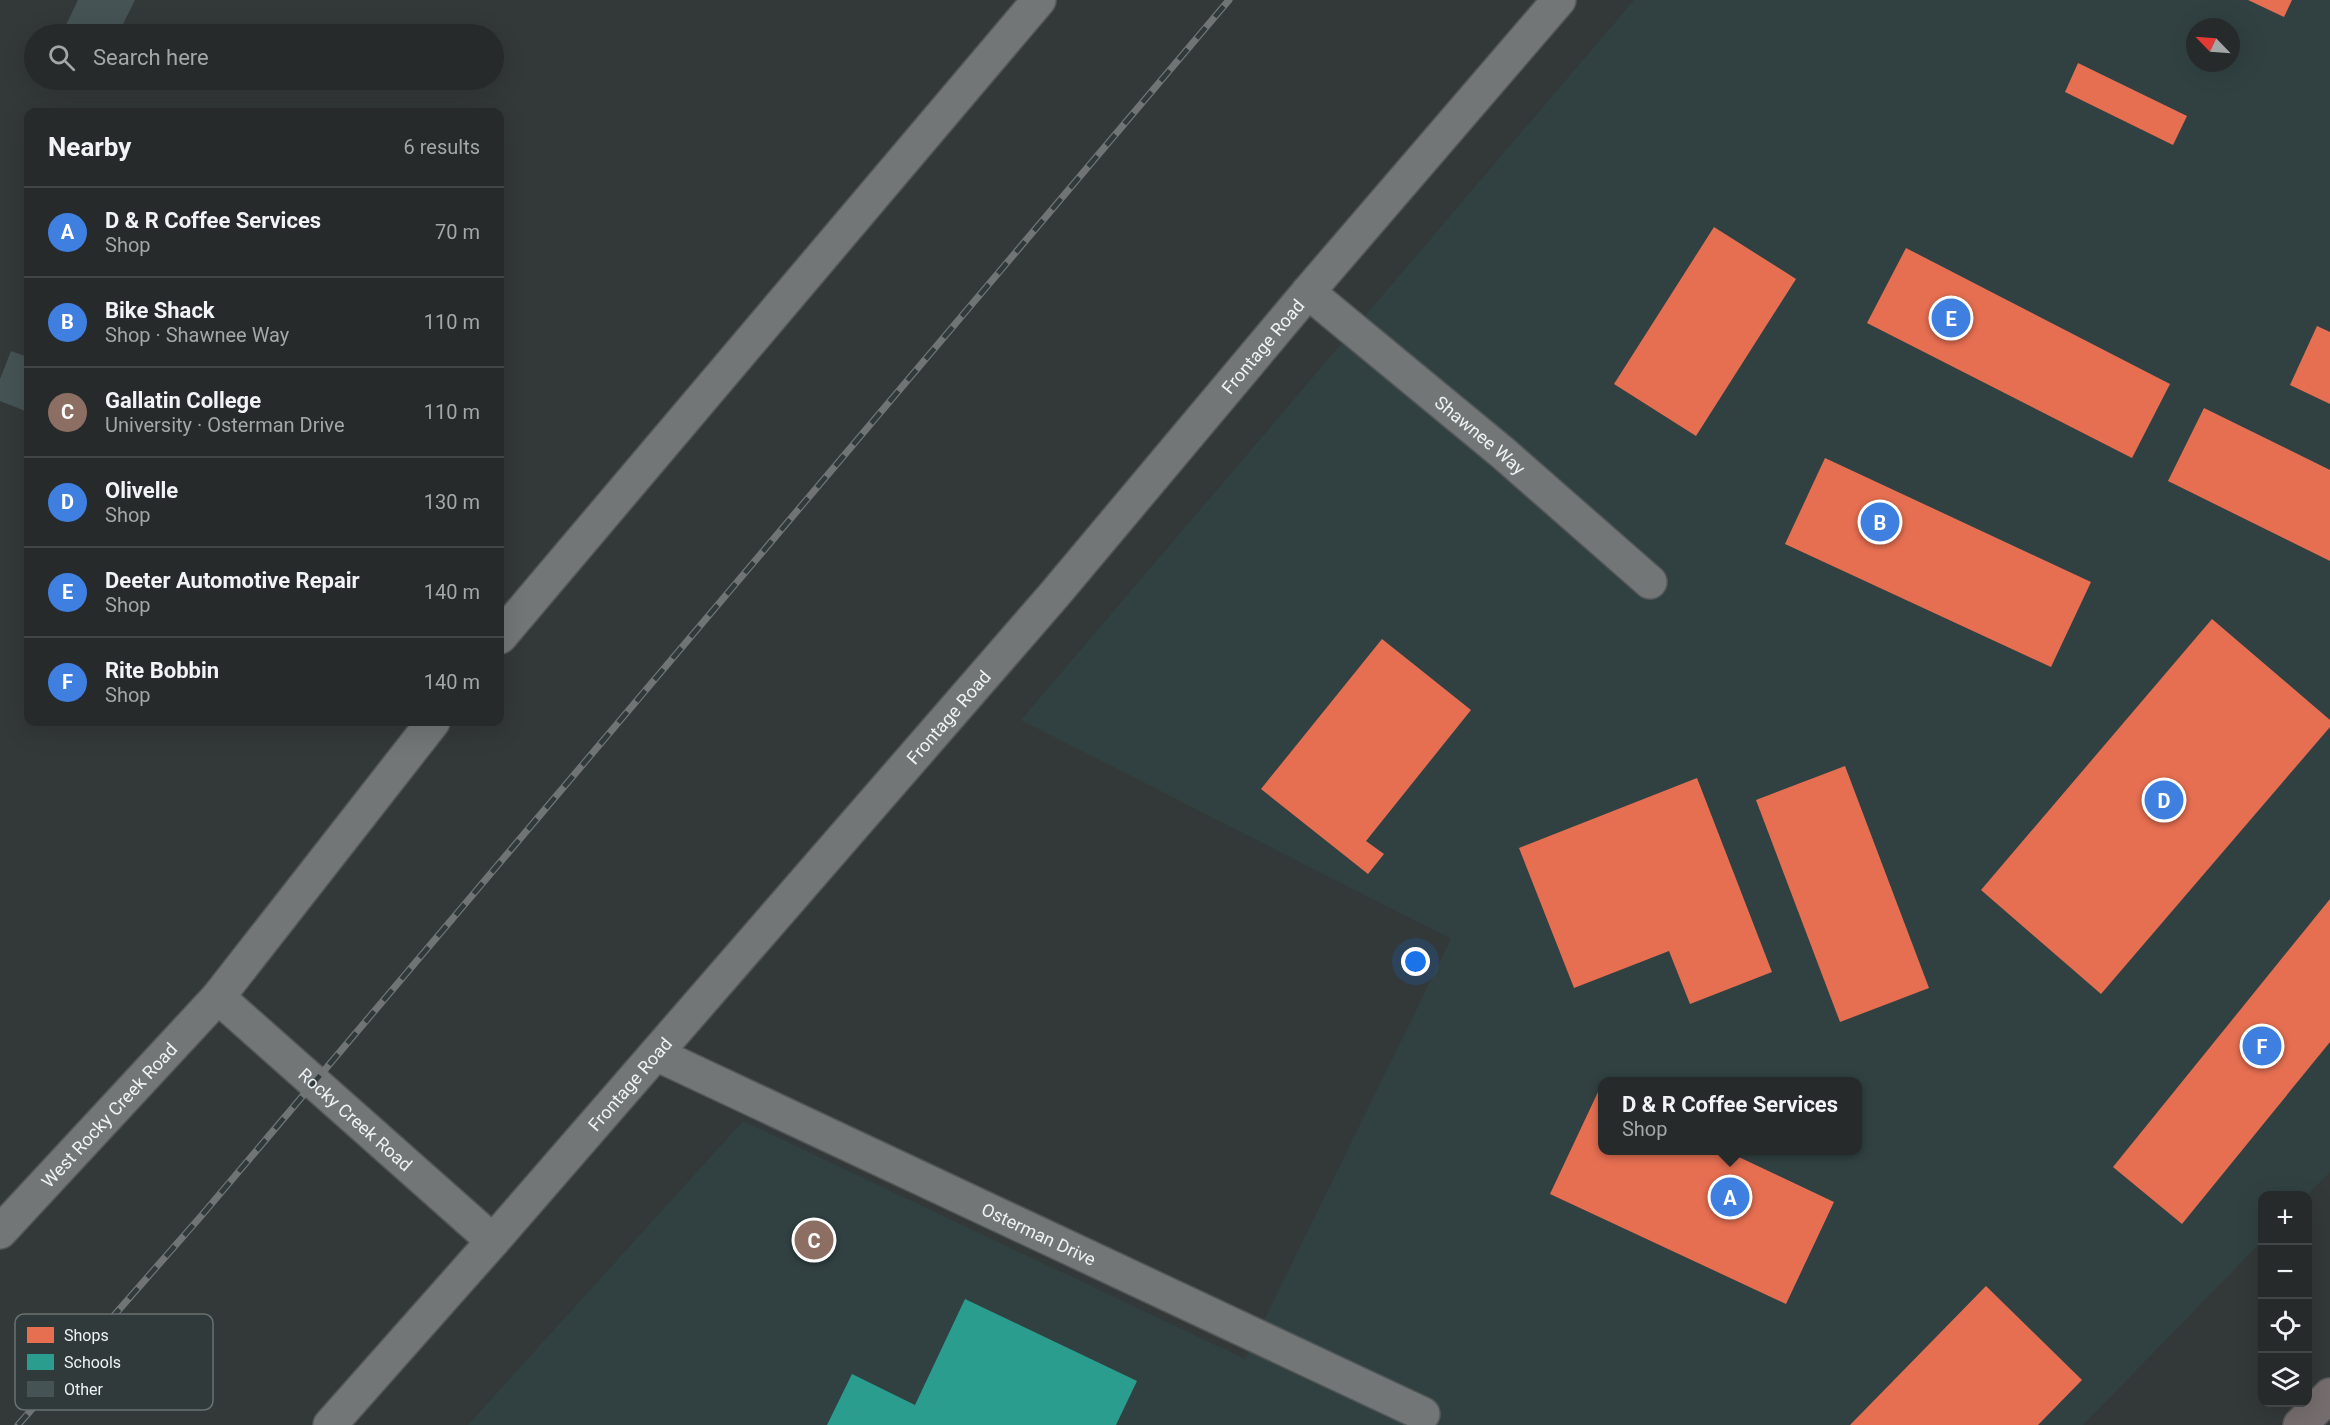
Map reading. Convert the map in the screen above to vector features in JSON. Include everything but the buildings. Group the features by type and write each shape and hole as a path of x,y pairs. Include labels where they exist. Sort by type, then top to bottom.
{"highway":[{"path":"2300,1425 2330,1395"}],"street":[{"path":"504,632 1039,0"},
{"name":"Frontage Road","path":"330,1425 493,1241 1054,595 1308,292 1559,0"},
{"name":"Shawnee Way","path":"1308,292 1503,453 1650,582"},
{"name":"West Rocky Creek Road","path":"0,1232 218,997 430,726"},
{"name":"Rocky Creek Road","path":"218,997 493,1241"},
{"name":"Osterman Drive","path":"656,1054 1423,1414"}],"shaded area":[{"path":"1634,0 2330,0 2330,1172 2311,1191 2258,1191 2258,1245 2083,1425 468,1425 743,1121 1245,1359 1451,939 1021,720"}],"railway":[{"path":"115,1314 202,1215 1229,0"},
{"path":"18,1425 31,1410"}],"place":[{"name":"Deeter Automotive Repair","path":"1951,318"},
{"name":"Bike Shack","path":"1880,522"},
{"name":"Olivelle","path":"2164,800"},
{"name":"Rite Bobbin","path":"2262,1046"},
{"name":"D & R Coffee Services","path":"1730,1197"},
{"name":"Gallatin College","path":"814,1240"}]}
